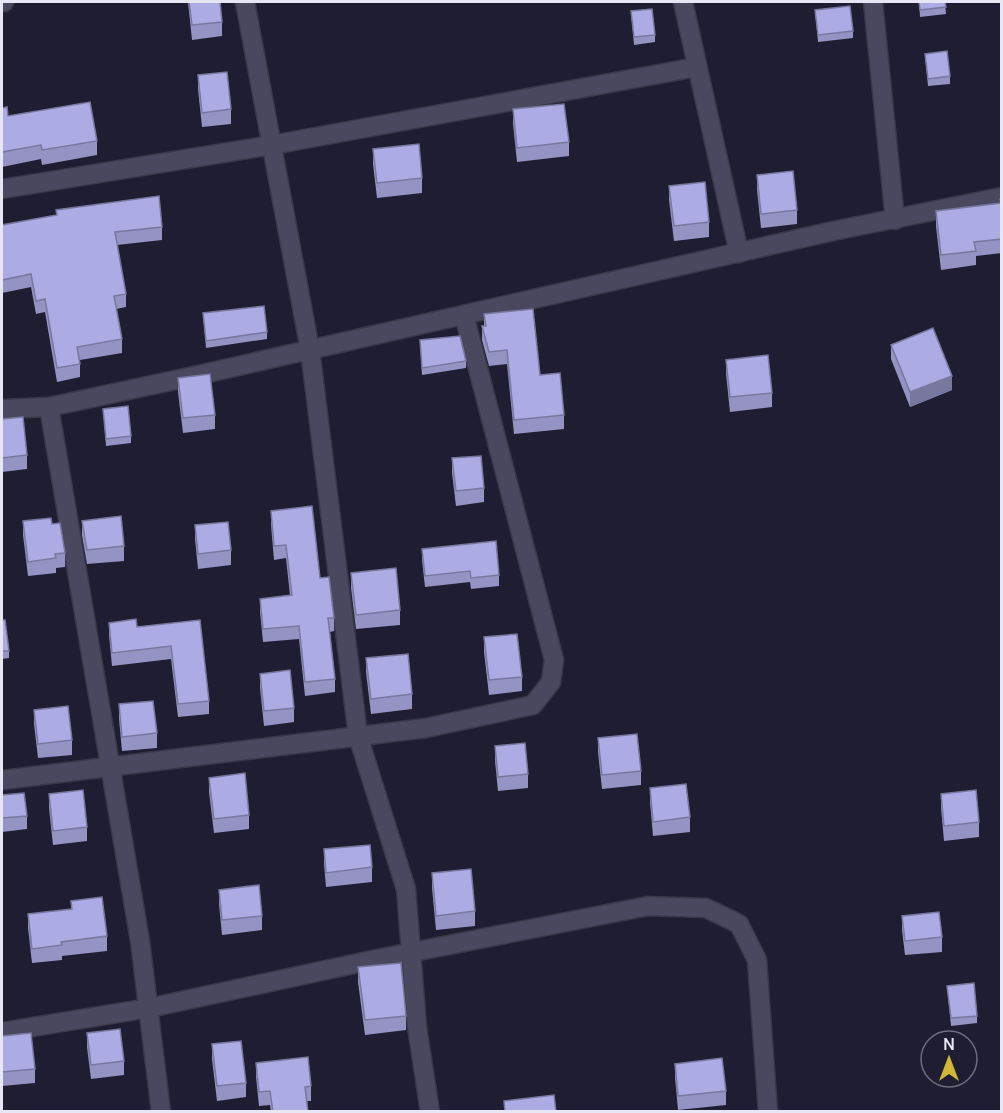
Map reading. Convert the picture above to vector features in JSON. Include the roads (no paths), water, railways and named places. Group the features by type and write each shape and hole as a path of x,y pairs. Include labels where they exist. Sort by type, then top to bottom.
{"street":[{"path":"245,2 310,350 358,736 406,889 417,1027 430,1112"},
{"path":"682,2 738,253"},
{"path":"873,2 895,219"},
{"path":"2,189 272,145 697,67"},
{"path":"2,409 49,406 310,350 738,253 1002,197"},
{"path":"2,780 426,728 533,705 551,682 554,660 464,315"},
{"path":"49,406 149,1008 161,1112"},
{"path":"2,1032 149,1008 411,952 648,906 706,908 739,924 757,960 768,1112"}]}
